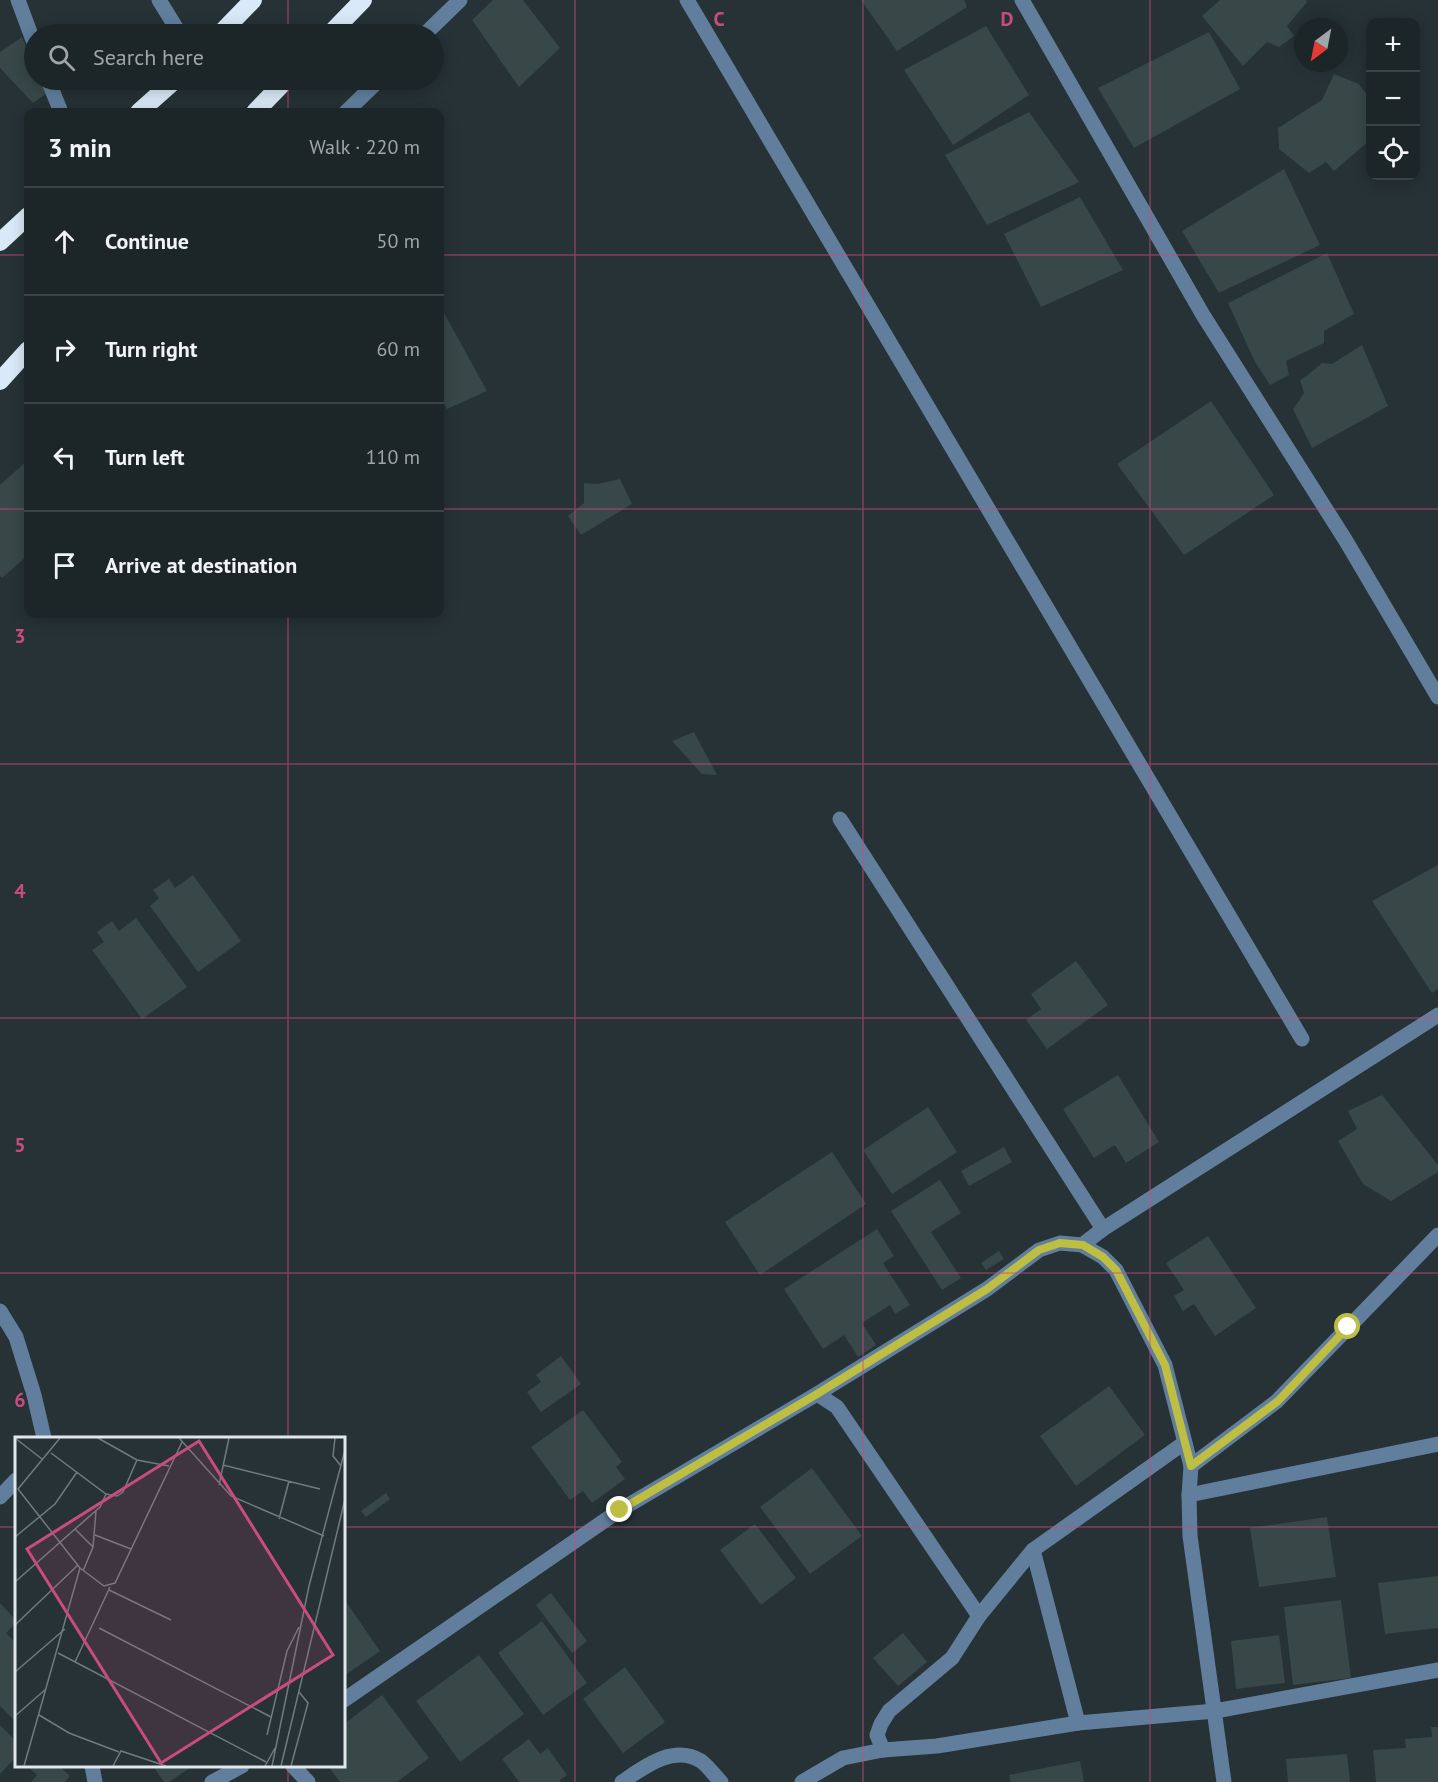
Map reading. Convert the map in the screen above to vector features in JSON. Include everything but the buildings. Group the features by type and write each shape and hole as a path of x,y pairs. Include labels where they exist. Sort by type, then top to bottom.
{"highway":[{"path":"230,24 253,0"},
{"path":"340,24 363,0"},
{"path":"144,108 164,90"},
{"path":"259,108 276,90"},
{"path":"0,242 24,220"},
{"path":"0,381 24,354"}],"street":[{"path":"18,0 27,24"},
{"path":"159,0 174,24"},
{"path":"435,24 460,0"},
{"path":"687,0 1302,1039"},
{"path":"1022,0 1203,315 1346,542 1438,697"},
{"path":"52,90 59,108"},
{"path":"350,108 369,90"},
{"path":"840,819 1103,1229"},
{"path":"1083,1245 1103,1229 1438,1016"},
{"path":"1191,1466 1278,1401 1438,1235"},
{"path":"345,1699 620,1510 817,1394 987,1289 1039,1250 1060,1243 1083,1245 1103,1257 1116,1270 1165,1365 1191,1466 1190,1536 1224,1782"},
{"path":"0,1311 16,1338 34,1395 44,1437"},
{"path":"817,1394 837,1407 979,1616"},
{"path":"883,1750 877,1735 889,1711 952,1658 979,1616 1033,1550 1184,1443"},
{"path":"1189,1495 1438,1444"},
{"path":"0,1497 15,1481"},
{"path":"1033,1550 1078,1723"},
{"path":"802,1782 843,1758 883,1750 937,1746 1078,1723 1215,1711 1438,1670"},
{"path":"622,1782 648,1764 666,1757 685,1756 701,1761 721,1782"},
{"path":"92,1767 95,1782"},
{"path":"212,1782 240,1767"},
{"path":"293,1767 308,1782"}],"route":[{"path":"620,1510 817,1394 987,1289 1039,1250 1060,1243 1083,1245 1103,1257 1116,1270 1165,1365 1191,1466 1278,1401 1348,1327"}]}
